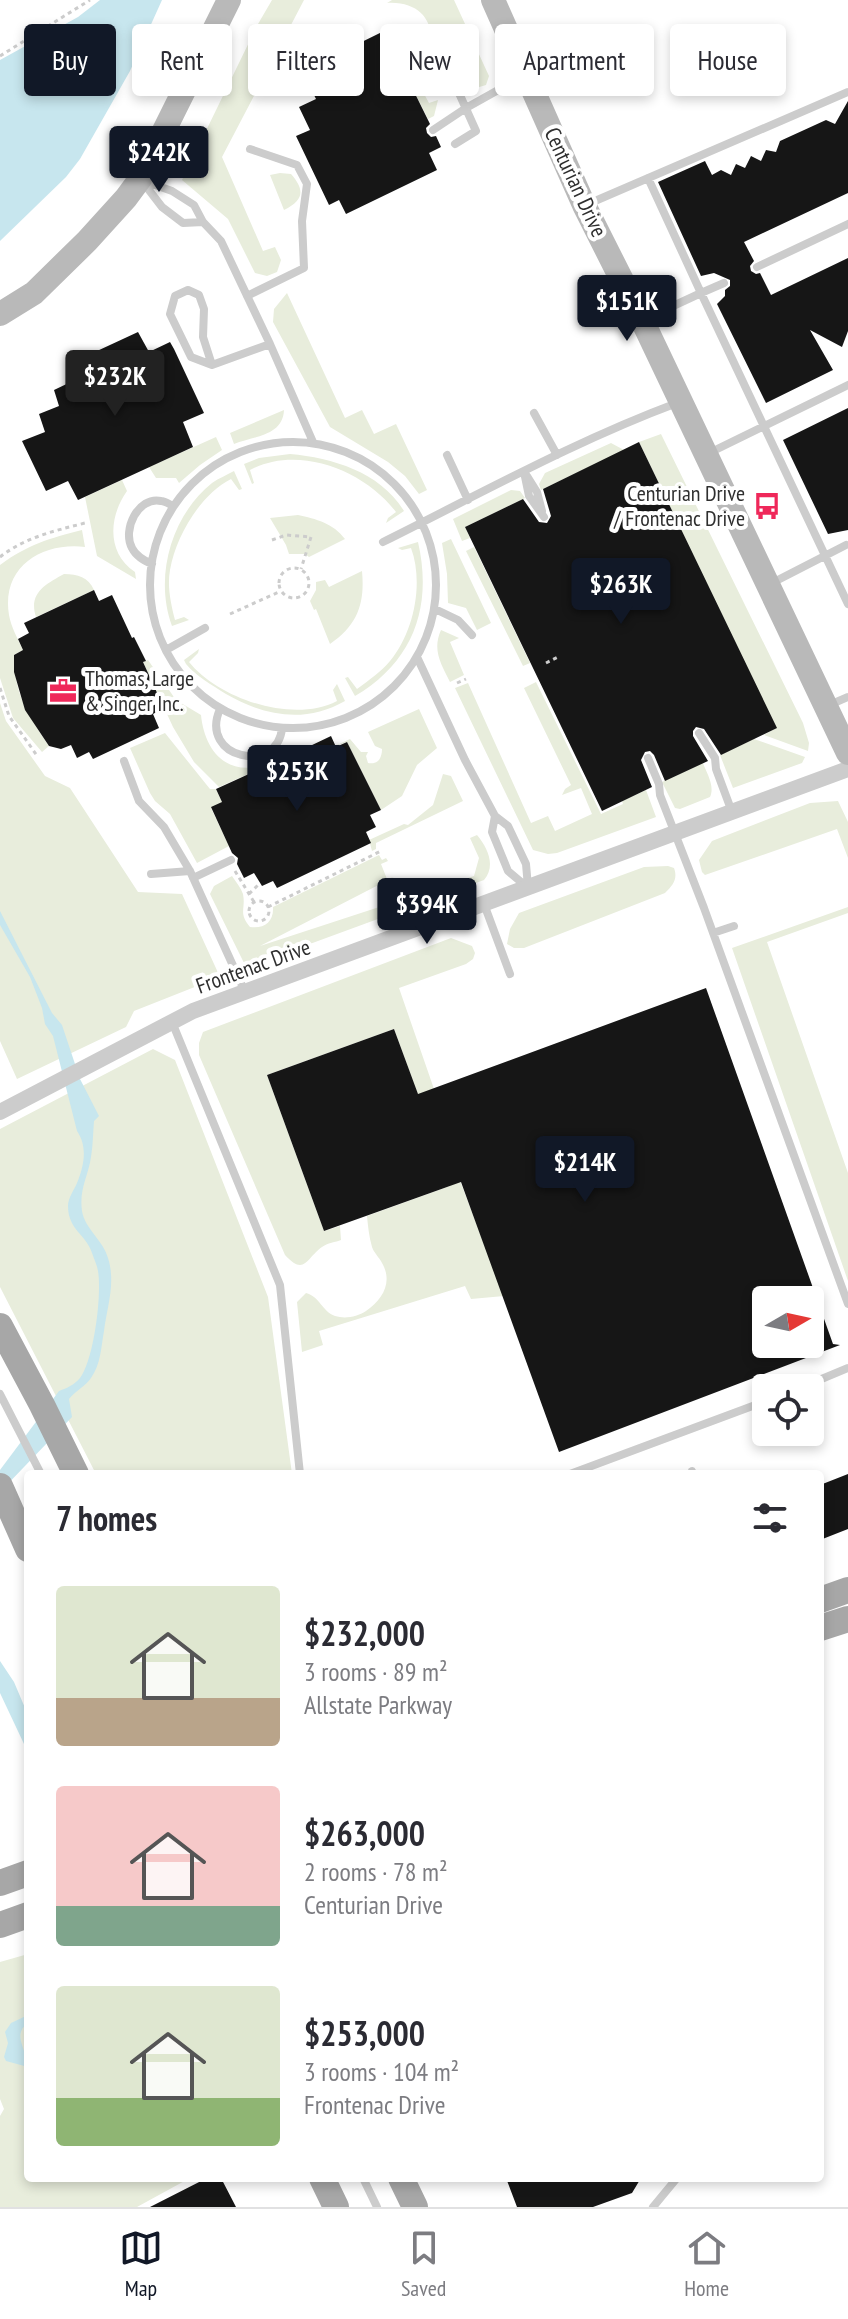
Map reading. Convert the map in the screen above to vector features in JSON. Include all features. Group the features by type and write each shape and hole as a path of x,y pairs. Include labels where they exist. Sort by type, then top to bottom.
{"main road":[{"path":"0,1326 72,1465"},
{"path":"4,1495 24,1540"},
{"path":"824,1599 848,1590"},
{"path":"824,1627 848,1619"},
{"path":"0,1883 24,1874"},
{"path":"0,1925 24,1916"},
{"path":"324,2182 336,2207"},
{"path":"403,2182 415,2207"}],"street":[{"path":"0,314 34,293 87,241 140,179 229,0"},
{"name":"Centurian Drive","path":"493,0 504,24"},
{"name":"Centurian Drive","path":"537,96 584,205 769,584 837,702 848,753"},
{"name":"Frontenac Drive","path":"0,1112 193,1011 848,769"}],"lane":[{"path":"433,130 495,91"},
{"path":"584,205 848,92"},
{"path":"455,144 476,131 461,96"},
{"path":"247,296 304,268 302,221 307,184 297,165 250,149"},
{"path":"648,178 848,604"},
{"path":"140,179 162,207 183,223 203,222"},
{"path":"140,179 172,191 194,205 203,222 221,241 313,442"},
{"path":"757,267 848,224"},
{"path":"642,320 724,283"},
{"path":"212,365 203,337 204,309 199,295 188,290 175,296 170,314 191,357 212,365 270,344"},
{"path":"707,454 848,385"},
{"path":"383,542 557,455 681,402"},
{"path":"534,413 557,455"},
{"path":"272,442 313,442 353,454 388,476 423,522 437,575 435,609 417,657 391,690 356,714 327,724 282,728 257,724 220,709 185,679 166,650 155,622 150,597 152,564 162,528 173,506 205,471 233,454 272,442"},
{"path":"447,455 468,500"},
{"path":"152,564 141,559 132,549 128,532 132,520 137,511 150,501 161,500 173,506"},
{"path":"769,584 846,545"},
{"path":"435,609 458,620 472,635"},
{"path":"166,650 205,628"},
{"path":"417,657 495,816 508,826 526,864 528,887"},
{"path":"220,709 215,730 220,741 239,755 263,754 273,748 281,739 282,728"},
{"path":"699,733 715,758 732,812"},
{"path":"648,758 848,1304"},
{"path":"124,761 139,801 164,827 191,874 245,992"},
{"path":"495,816 492,832 508,871 528,887"},
{"path":"151,874 191,874 231,860"},
{"path":"484,904 510,974"},
{"path":"713,933 734,926"},
{"path":"172,1022 280,1285 300,1470"},
{"path":"824,1378 848,1368"},
{"path":"0,1394 39,1470"},
{"path":"581,1470 752,1406"},
{"path":"365,2182 377,2207"},
{"path":"653,2207 674,2182"}],"path":[{"path":"0,56 90,0"},
{"path":"0,557 42,534 85,523"},
{"path":"272,540 286,535 311,537 301,569"},
{"path":"301,569 310,581 304,595 289,597 281,590 280,577 286,570 301,569"},
{"path":"230,614 281,590"},
{"path":"546,663 560,656"},
{"path":"457,683 466,679"},
{"path":"0,688 9,716 38,757"},
{"path":"268,907 381,851"},
{"path":"249,894 260,883"},
{"path":"244,886 254,902"},
{"path":"254,902 263,902 268,907"},
{"path":"254,902 249,910 256,920 267,916 268,907"}],"green space":[{"path":"272,0 304,0 291,24 258,24"},
{"path":"392,0 454,0 465,24 428,24 417,10 404,4 387,3"},
{"path":"248,45 248,96 254,96 222,157 263,251 275,247 281,260 277,272 267,276 255,273 228,219 182,180 223,96 232,96 232,77"},
{"path":"479,54 489,76 486,85 479,87"},
{"path":"416,96 425,96 429,103 438,100 434,116 428,119"},
{"path":"291,174 300,190 296,202 284,210 270,175"},
{"path":"287,293 345,418 362,410 374,434 396,424 427,490 419,494 405,476 388,462 330,427 273,322 274,309"},
{"path":"284,410 279,425 273,430 234,444 230,433"},
{"path":"661,434 803,723 808,751 764,735 776,728 639,442"},
{"path":"216,437 222,450 179,483 176,478 156,478 149,467"},
{"path":"611,443 624,450 541,490 539,484 545,473"},
{"path":"290,454 323,459 354,469 382,486 404,511 386,523 396,512 383,497 349,474 310,461 269,463 250,470 252,484 244,464 259,458"},
{"path":"234,471 242,489 239,490 231,479 209,495 191,518 178,544 170,570 170,595 175,620 184,617 189,620 172,626 165,588 166,568 177,530 198,497 212,483"},
{"path":"122,480 127,491 117,512 113,534 119,555 135,572 136,579 97,556 85,497"},
{"path":"511,490 520,491 525,498 465,527 470,538 462,541 453,519"},
{"path":"298,515 330,525 345,539 309,557 289,554 270,518"},
{"path":"82,530 85,547 54,549 28,561 11,583 8,598 10,619 23,650 14,655 17,681 29,714 49,746 42,752 13,718 0,678 0,565 39,543"},
{"path":"451,539 491,623 477,630 466,608 448,603 442,543"},
{"path":"418,542 423,589 414,631 391,667 355,696 345,678 348,677 357,689 375,676 398,649 411,622 417,576 415,562 411,548 398,548"},
{"path":"474,547 530,663 523,666 466,551"},
{"path":"362,571 358,612 340,637 330,644 310,601 316,590 316,582 325,580 329,587"},
{"path":"64,574 82,577 94,590 36,617 34,602 40,590"},
{"path":"441,630 459,638 450,642 464,675 450,682 438,650"},
{"path":"199,649 189,662 202,675 237,697 279,709 300,710 337,701 333,690 337,684 345,701 315,713 300,715 255,708 226,694 190,669 184,660"},
{"path":"148,660 176,700 201,715 206,737 217,755 233,766 256,767 257,770 219,787 194,762 173,727 143,662"},
{"path":"536,682 601,814 646,790 656,817 557,853 533,850 455,688 468,683 531,823 548,816 555,831 592,814 581,788 562,795 571,785 524,688"},
{"path":"0,703 6,721 45,776 70,788 138,892 182,894 220,977 134,1011 126,1027 17,1079 0,1041"},
{"path":"419,709 437,748 417,765 402,796 381,810 347,742 335,746 350,739 361,752 368,752 368,763 377,762 382,749 375,746 368,732"},
{"path":"165,733 210,789 216,789 222,802 211,808 229,846 197,863 170,814 150,793 130,748"},
{"path":"754,739 805,757 802,763 733,788 720,755"},
{"path":"703,763 711,784 710,797 680,809 675,808 662,782"},
{"path":"443,774 451,776 463,801 376,843 376,849 372,851 369,840 408,825 433,805"},
{"path":"838,801 848,822 848,858 837,829 705,875 702,872 699,860 712,841 810,803"},
{"path":"477,835 490,863 484,880 250,966 244,963 210,894 214,886 232,876 243,894 246,922 250,927 260,927 270,920 273,907 379,855 382,860 386,858 388,861 381,864 387,879 394,877 260,946 474,876 479,858 470,838"},
{"path":"644,867 674,868 675,879 665,893 524,948 507,944 510,929 519,913"},
{"path":"848,907 848,913 767,942 848,1173 848,1281 732,948"},
{"path":"451,938 472,946 475,953 473,959 399,988 434,1089 421,1103 394,1029 267,1075 324,1231 340,1226 341,1240 324,1246 302,1265 297,1264 285,1255 199,1055 203,1032"},
{"path":"153,1049 175,1060 268,1297 291,1470 94,1470 0,1287 0,1129"},
{"path":"457,1173 504,1296 471,1299 465,1286 319,1331 323,1345 302,1352 297,1302 306,1293 331,1314 347,1317 366,1311 384,1290 387,1277 372,1247 367,1216 450,1186"},
{"path":"24,1955 24,2182 183,2182 137,2207 0,2207 0,2116 4,2109 0,2099 0,1962"}],"water":[{"path":"100,0 162,0 151,24 132,24 132,67 116,96 116,24 65,24"},
{"path":"24,47 24,96 116,96 80,159 66,177 0,241 0,60"},
{"path":"0,911 52,1013 62,1025 80,1079 99,1116 94,1121 91,1157 81,1203 87,1223 106,1252 111,1277 99,1361 89,1381 69,1399 72,1417 0,1492 0,1470 59,1391 75,1383 85,1369 96,1326 99,1281 97,1266 89,1247 71,1221 68,1206 83,1163 83,1143 77,1131 53,1036 45,1024 30,977 0,925"},
{"path":"0,1661 24,1706 24,1744 0,1693"},
{"path":"24,2017 20,2036 24,2066 6,2061 4,2057 8,2043 5,2032 11,2023"}],"building":[{"path":"380,33 380,96 416,96 430,124 426,128 427,133 431,137 436,136 441,147 429,153 437,170 346,214 339,200 329,205 296,136 310,130 299,107 316,99 314,96 364,96 364,41"},
{"path":"848,101 848,193 744,242 754,261 751,271 760,273 771,295 848,258 848,331 842,347 810,330 833,370 766,403 717,304 725,296 730,280 714,273 701,276 658,182 705,161 712,175 721,170 731,175 736,164 745,168 751,156 761,161 766,150 776,152 780,141 826,120 835,124"},
{"path":"138,332 149,352 170,342 174,349 204,413 183,422 193,447 78,500 68,481 46,491 22,441 45,432 39,414 59,406 54,390 75,380 69,364"},
{"path":"848,408 848,530 828,534 783,440"},
{"path":"639,442 777,728 721,755 704,729 696,727 693,736 708,761 665,781 654,755 650,751 645,752 641,760 652,787 602,811 465,527 523,499 539,522 547,523 551,516 543,489"},
{"path":"94,590 99,601 112,595 146,661 143,662 164,708 153,714 159,728 93,759 89,752 77,758 71,745 61,749 49,746 25,710 14,672 14,655 23,650 18,639 29,633 24,623"},
{"path":"331,736 336,747 347,742 381,810 370,815 376,827 366,832 371,843 277,888 273,881 262,886 254,873 244,878 237,864 238,858 232,853 211,807 222,802 216,789 260,769 258,764 285,752 287,757"},
{"path":"706,988 812,1286 752,1286 752,1358 806,1358 764,1374 752,1374 752,1379 559,1452 461,1182 324,1231 267,1075 394,1029 418,1094"},
{"path":"824,1319 833,1344 840,1345 824,1351"},
{"path":"848,1474 848,1529 824,1538 824,1483"},
{"path":"199,2182 223,2182 236,2207 150,2207"},
{"path":"508,2182 639,2182 632,2193 593,2207 517,2207"}],"place":[{"name":"Centurian Drive / Frontenac Drive","path":"767,506"},
{"name":"Thomas, Large & Singer Inc.","path":"63,691"}]}
